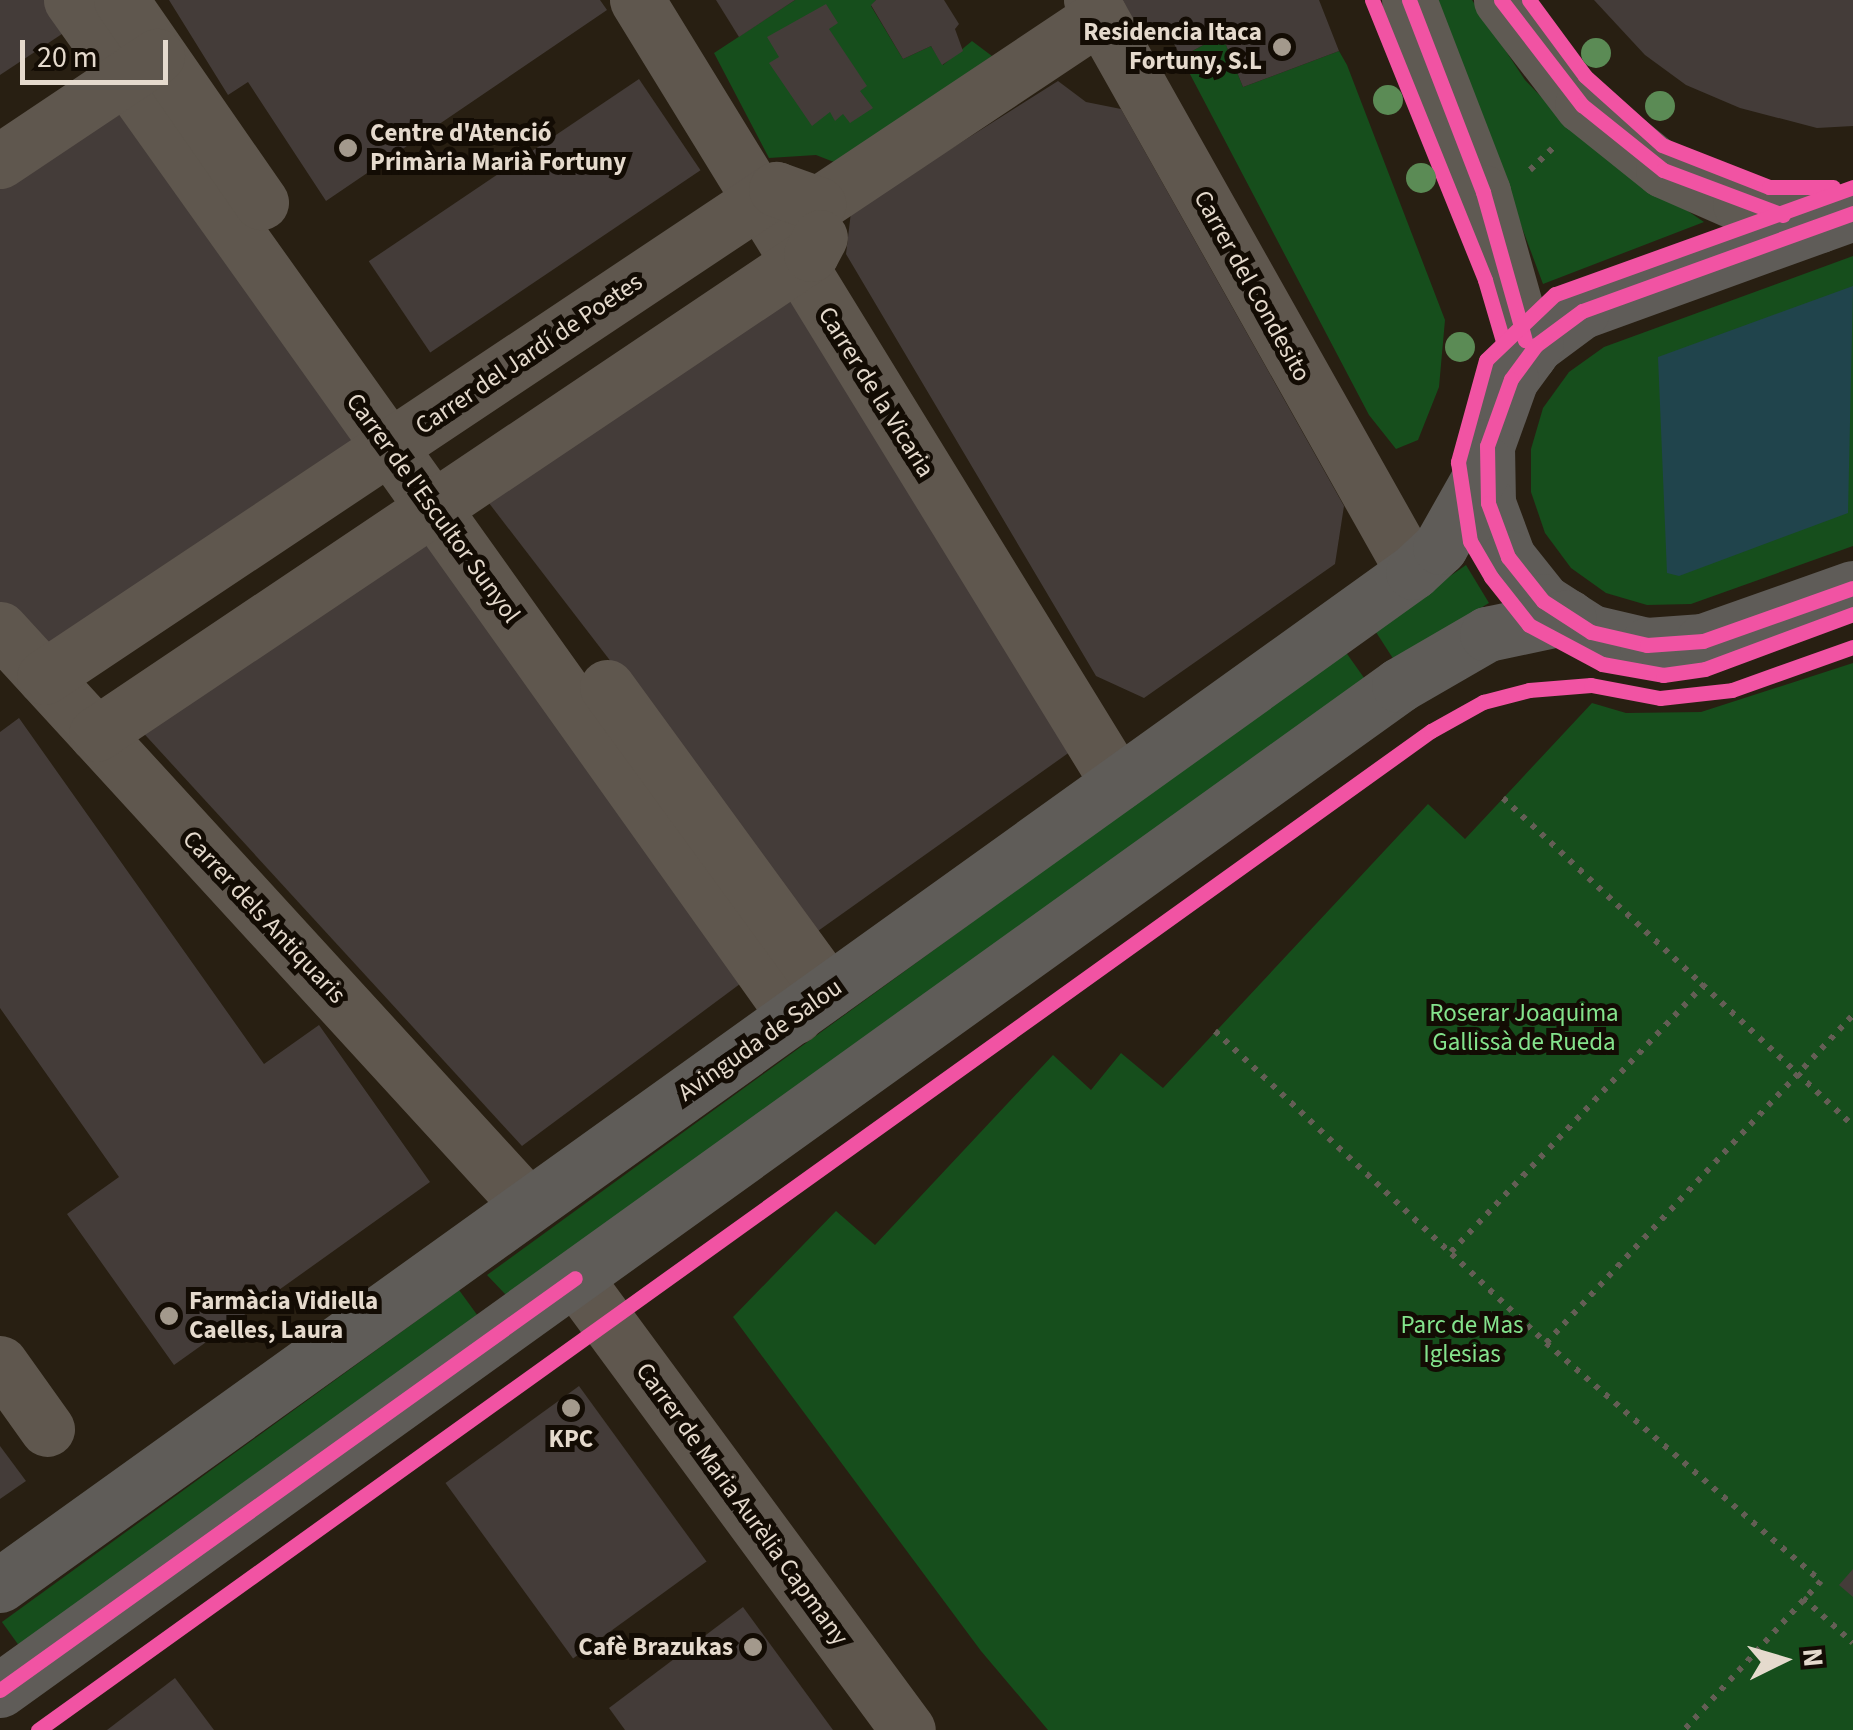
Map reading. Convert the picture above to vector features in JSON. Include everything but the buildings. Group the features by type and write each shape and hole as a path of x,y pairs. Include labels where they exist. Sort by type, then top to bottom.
{"main road":[{"path":"1409,0 1488,211 1529,355"},
{"path":"1500,0 1590,112 1663,170 1740,204 1836,219"},
{"path":"1836,219 1582,312 1529,355 1503,391 1488,464 1488,503 1508,556 1543,601 1591,632 1647,646 1703,641 1853,588"},
{"name":"Avinguda de Salou","path":"0,1585 1413,572 1440,547 1488,464"},
{"path":"0,1690 1449,651 1487,634 1568,617"}],"street":[{"name":"Carrer de l'Escultor Sunyol","path":"72,0 144,67 403,438 812,1004"},
{"name":"Carrer de l'Escultor Sunyol","path":"122,0 144,67"},
{"name":"Carrer de la Vicaria","path":"637,0 1118,783"},
{"path":"96,734 796,263 820,238 818,204 1096,8"},
{"name":"Carrer del Condesito","path":"1096,8 1413,572"},
{"path":"0,161 144,67"},
{"name":"Carrer del Jardí de Poetes","path":"44,677 776,190 818,204"},
{"name":"Carrer dels Antiquaris","path":"0,629 528,1205"},
{"name":"Carrer de Maria Aurèlia Capmany","path":"575,1278 908,1730"},
{"path":"0,1362 47,1429"}],"path":[{"path":"1488,211 1590,112"},
{"path":"1504,798 1853,1126"},
{"path":"1451,1252 1704,984"},
{"path":"1546,1343 1853,1015"},
{"path":"1216,1031 1546,1343 1821,1581 1684,1730"},
{"path":"1804,1598 1853,1643"}],"green space":[{"path":"795,0 876,0 871,6 903,59 931,46 943,65 972,41 992,56 839,164 816,155 769,158 714,53"},
{"path":"1437,0 1472,0 1525,80 1582,139 1704,222 1543,284"},
{"path":"1222,35 1243,87 1339,51 1347,65 1445,320 1439,387 1418,440 1396,449 1369,415 1181,57"},
{"path":"1853,256 1853,546 1691,604 1647,605 1606,593 1571,568 1545,533 1531,492 1531,449 1543,408 1569,372 1604,347"},
{"path":"1466,565 1489,603 1394,660 1374,629"},
{"path":"1345,651 1367,682 506,1295 487,1275"},
{"name":"Parc de Mas Iglesias","path":"1853,663 1853,1730 1048,1730 981,1651 733,1317 836,1211 875,1245 1053,1055 1091,1090 1121,1053 1163,1088 1428,804 1465,839 1592,703 1626,713 1701,712"},
{"path":"459,1290 477,1315 20,1647 2,1622"}],"water":[{"path":"1853,286 1848,513 1679,576 1667,573 1658,357"}],"cycle path":[{"path":"1372,0 1485,280 1503,341"},
{"path":"1409,0 1483,192 1525,340"},
{"path":"1501,0 1582,105 1663,170 1783,215"},
{"path":"1529,0 1585,76 1662,145 1769,187 1833,187"},
{"path":"1853,187 1555,294 1486,360 1458,462 1470,541 1491,577 1529,625 1602,664 1663,675 1705,669 1853,614"},
{"path":"1853,213 1582,311 1536,345 1511,379 1487,446 1488,503 1508,557 1543,601 1591,632 1647,645 1703,641 1853,588"},
{"path":"38,1730 1431,731 1483,702 1529,690 1591,685 1660,698 1732,690 1853,647"},
{"path":"0,1690 575,1278"}],"place":[{"name":"Residencia Itaca Fortuny, S.L","path":"1282,47"},
{"name":"Centre d'Atenció Primària Marià Fortuny","path":"348,148"},
{"name":"Farmàcia Vidiella Caelles, Laura","path":"169,1316"},
{"name":"KPC","path":"571,1408"},
{"name":"Cafè Brazukas","path":"753,1647"}],"park label":[{"name":"Roserar Joaquima Gallissà de Rueda","path":"1524,1028"}]}
